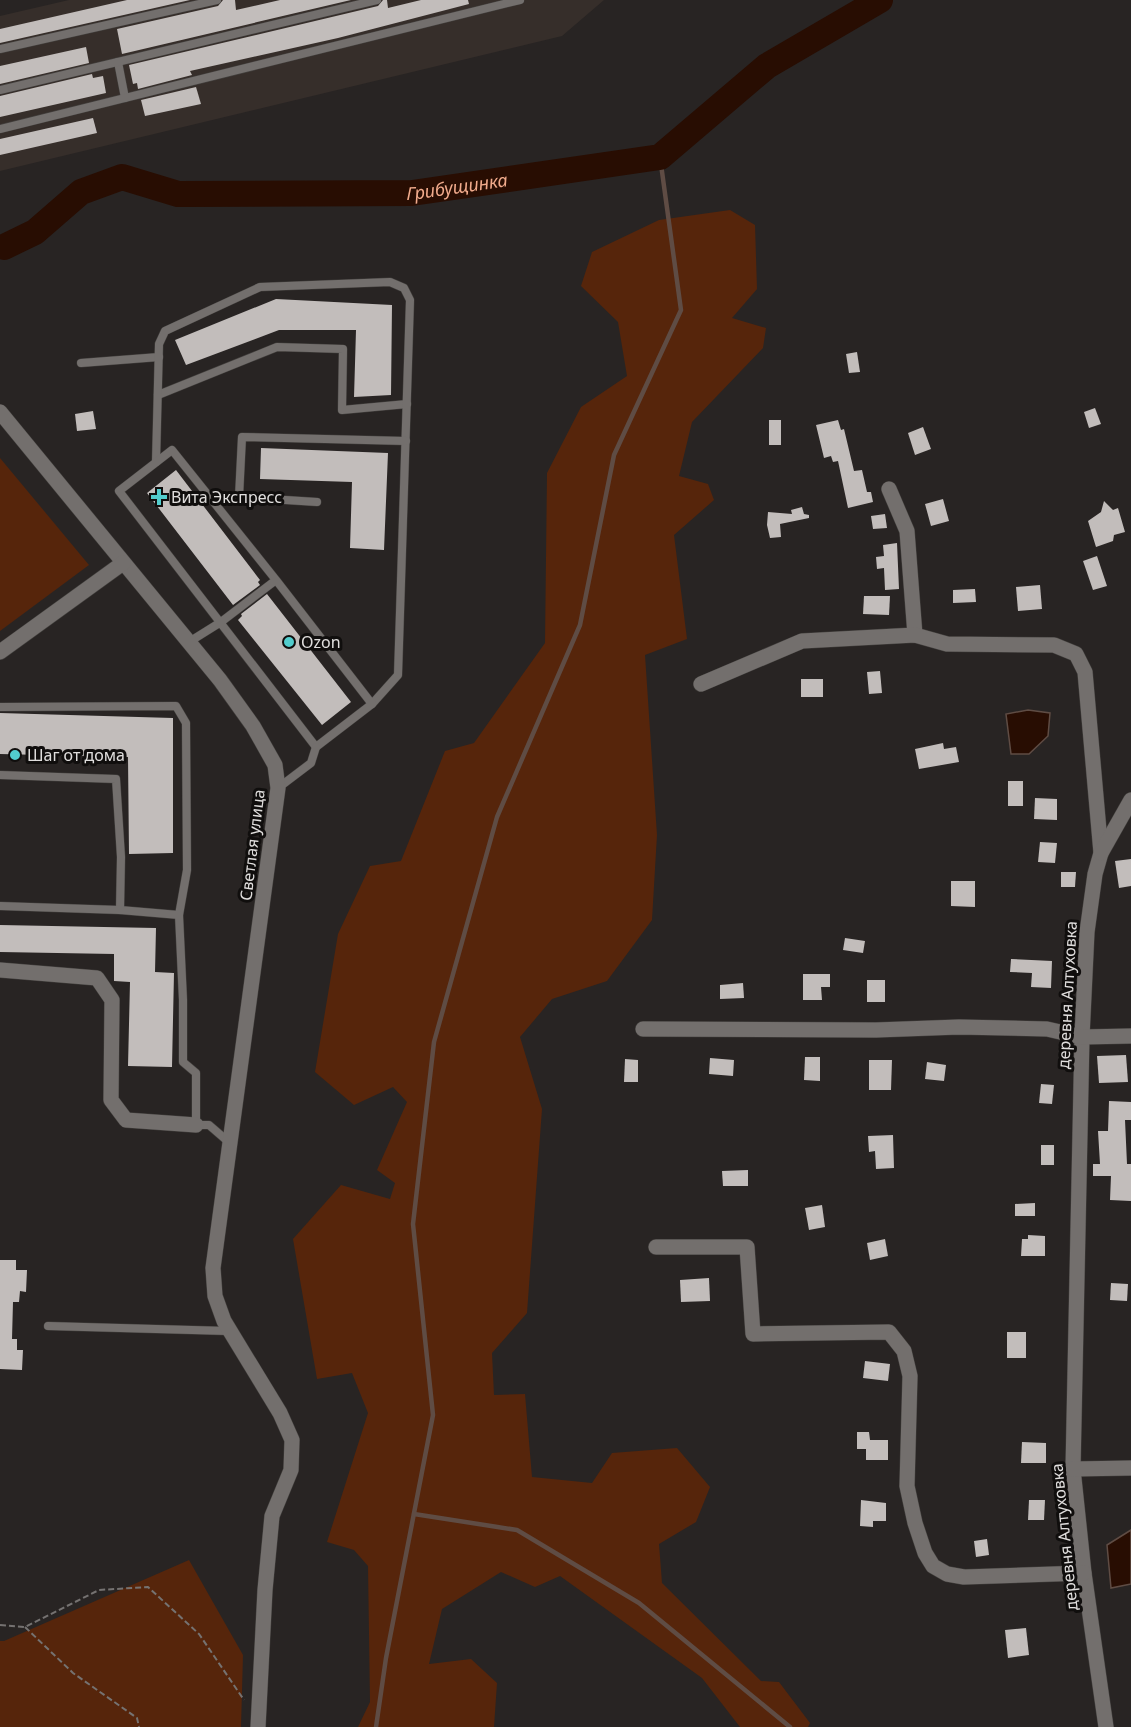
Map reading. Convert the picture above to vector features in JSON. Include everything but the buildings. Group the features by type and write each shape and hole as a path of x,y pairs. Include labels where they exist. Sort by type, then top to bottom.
{"street":[{"name":"Светлая улица","path":"0,412 220,680 253,726 275,765 279,788 213,1268 215,1296 228,1330 280,1413 292,1440 291,1470 272,1516 265,1590 258,1727"},
{"path":"889,489 907,531 915,635"},
{"path":"0,652 123,563"},
{"name":"деревня Алтуховка","path":"701,684 802,640 915,635 947,644 1054,645 1076,654 1085,672 1101,853 1095,874 1087,932 1082,1037 1073,1470 1084,1573 1106,1727"},
{"path":"1101,853 1131,800"},
{"path":"0,970 97,978 111,1000 111,1100 126,1119 196,1125"},
{"path":"643,1029 876,1030 959,1027 1047,1029 1082,1037 1131,1036"},
{"path":"656,1247 747,1247 753,1334 889,1332 904,1351 910,1377 907,1486 918,1533 925,1553 933,1566 947,1574 964,1577 1084,1573"},
{"path":"1073,1470 1131,1468"}],"lane":[{"path":"0,49 218,0"},
{"path":"0,90 377,0"},
{"path":"0,129 520,0"},
{"path":"118,62 125,98"},
{"path":"156,462 159,344 165,331 260,287 390,282 404,288 410,300 398,675 372,704 316,747 312,763 279,788"},
{"path":"158,395 277,347 343,349 342,410 407,404"},
{"path":"81,363 159,357"},
{"path":"317,502 240,497 242,437 406,441"},
{"path":"316,747 119,491 156,462 172,450 372,704"},
{"path":"189,642 221,622 276,580"},
{"path":"0,707 176,706 186,723 187,870 179,915 183,1062 196,1073 196,1125 209,1125 231,1145"},
{"path":"0,775 116,779 121,857 120,910"},
{"path":"0,906 120,910 179,915"},
{"path":"48,1326 228,1330"}],"path":[{"path":"0,1625 25,1627 99,1590 148,1587 199,1634 245,1702"},
{"path":"25,1627 73,1673 137,1718 140,1727"}],"shaded area":[{"path":"69,0 604,0 562,36 0,171 0,16"},
{"path":"730,210 755,225 757,289 732,318 766,328 763,348 692,422 679,476 708,484 714,500 674,535 687,639 645,655 657,835 652,920 607,981 552,999 520,1037 542,1109 527,1313 492,1353 494,1395 525,1394 532,1477 592,1483 612,1453 677,1448 710,1487 696,1522 659,1544 662,1583 761,1681 779,1682 810,1723 808,1727 740,1727 702,1678 560,1576 535,1587 501,1572 442,1609 429,1664 471,1659 497,1683 494,1727 358,1727 370,1702 368,1566 354,1550 327,1542 368,1413 352,1373 317,1379 293,1239 341,1185 390,1199 395,1183 377,1170 407,1102 393,1087 354,1105 315,1072 338,934 370,866 401,861 445,751 474,743 545,643 547,473 581,407 627,376 618,322 581,286 592,252 659,220"},
{"path":"0,458 89,565 0,631"},
{"path":"1028,710 1050,713 1048,736 1029,754 1011,754 1006,714"},
{"path":"1131,1530 1131,1584 1111,1588 1107,1545"},
{"path":"189,1560 243,1655 241,1727 0,1727 0,1641"}],"waterway":[{"name":"Грибущинка","path":"4,247 35,232 81,192 122,177 178,194 412,193 660,157 767,66 880,0"},
{"path":"376,1727 386,1658 433,1415 413,1224 434,1042 497,817 580,625 614,455 681,310 660,157"},
{"path":"414,1514 517,1530 639,1603 790,1727"}],"place":[{"name":"Вита Экспресс","path":"159,497"},
{"name":"Ozon","path":"289,642"},
{"name":"Шаг от дома","path":"15,755"}]}
